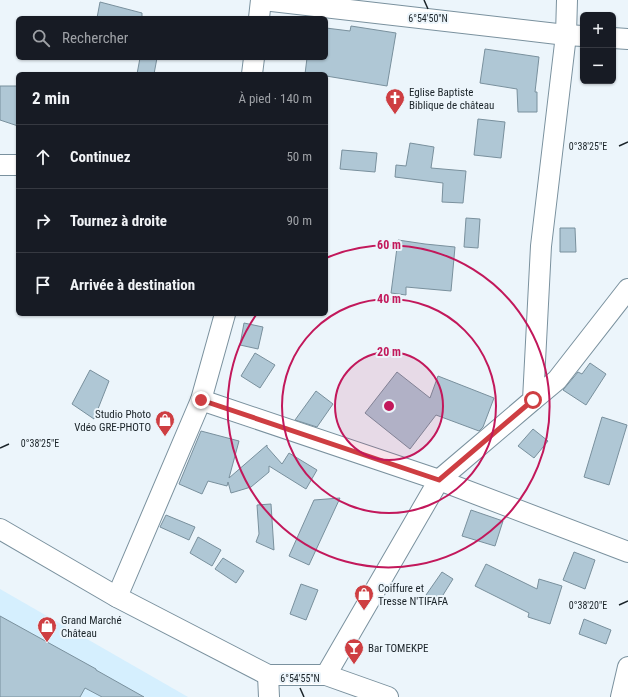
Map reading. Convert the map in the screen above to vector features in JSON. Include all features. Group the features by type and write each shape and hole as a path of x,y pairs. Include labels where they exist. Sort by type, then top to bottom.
{"street":[{"path":"259,16 262,0 575,36"},
{"path":"533,400 541,246 575,36 567,0"},
{"path":"616,38 628,39"},
{"path":"252,72 254,60"},
{"path":"0,165 16,165"},
{"path":"326,676 439,480 557,380 628,289"},
{"path":"117,597 201,400 224,316"},
{"path":"201,400 439,480 628,552"},
{"path":"0,529 117,597 268,674 326,676 388,697"},
{"path":"621,697 628,667"},
{"path":"268,674 270,697"}],"shaded area":[{"name":"Grand Marché Château","path":"0,589 188,697 0,697"}],"building":[{"path":"100,2 142,13 142,16 97,16"},
{"path":"351,26 396,33 387,86 328,76 328,72 305,72 307,60 328,60 328,28 350,31"},
{"path":"485,49 539,57 535,92 537,92 537,112 518,112 517,89 480,83"},
{"path":"140,60 157,60 154,72 137,72"},
{"path":"0,86 16,86 16,125 0,120"},
{"path":"478,119 505,122 501,158 474,155"},
{"path":"410,143 434,147 431,168 466,171 463,203 442,202 443,183 395,177 396,165 406,166"},
{"path":"342,150 377,153 375,172 340,169"},
{"path":"466,218 480,219 478,248 464,247"},
{"path":"560,228 575,228 576,252 560,252"},
{"path":"398,240 455,247 451,291 406,287 406,295 391,293"},
{"path":"244,323 263,327 258,349 240,345"},
{"path":"255,353 275,365 260,388 241,376"},
{"path":"590,363 606,374 586,405 563,390 578,372 582,374"},
{"path":"90,370 109,381 94,419 72,404"},
{"path":"397,372 430,398 438,376 494,398 483,427 479,431 436,415 410,449 365,413"},
{"path":"316,391 333,404 317,427 295,420"},
{"path":"602,417 627,425 609,485 584,477"},
{"path":"533,429 548,441 534,458 518,446"},
{"path":"201,431 239,441 229,478 267,445 267,447 282,464 289,453 317,470 306,489 269,466 269,472 251,487 231,493 228,482 227,486 208,481 202,494 179,484"},
{"path":"340,498 309,565 289,556 314,500"},
{"path":"271,504 274,550 256,542 259,534 257,505"},
{"path":"471,510 503,521 495,546 462,536"},
{"path":"166,515 195,527 189,540 160,527"},
{"path":"198,537 221,550 212,566 190,553"},
{"path":"574,552 595,560 585,589 563,580"},
{"path":"223,558 244,571 236,583 215,569"},
{"path":"486,564 537,589 539,579 562,586 550,624 528,617 529,613 475,586"},
{"path":"442,572 453,579 438,603 426,595"},
{"path":"301,584 318,590 306,620 290,614"},
{"path":"0,616 144,697 102,697 85,688 80,697 0,697"},
{"path":"584,619 611,630 606,644 579,634"}],"place":[{"name":"Eglise Baptiste Biblique de château","path":"395,115"},
{"name":"Studio Photo Vdéo GRE-PHOTO","path":"165,437"},
{"name":"Coiffure et Tresse N'TIFAFA","path":"364,611"},
{"name":"Grand Marché Château","path":"47,643"},
{"name":"Bar TOMEKPE","path":"354,665"}],"route":[{"path":"201,400 439,480 533,400"}]}
